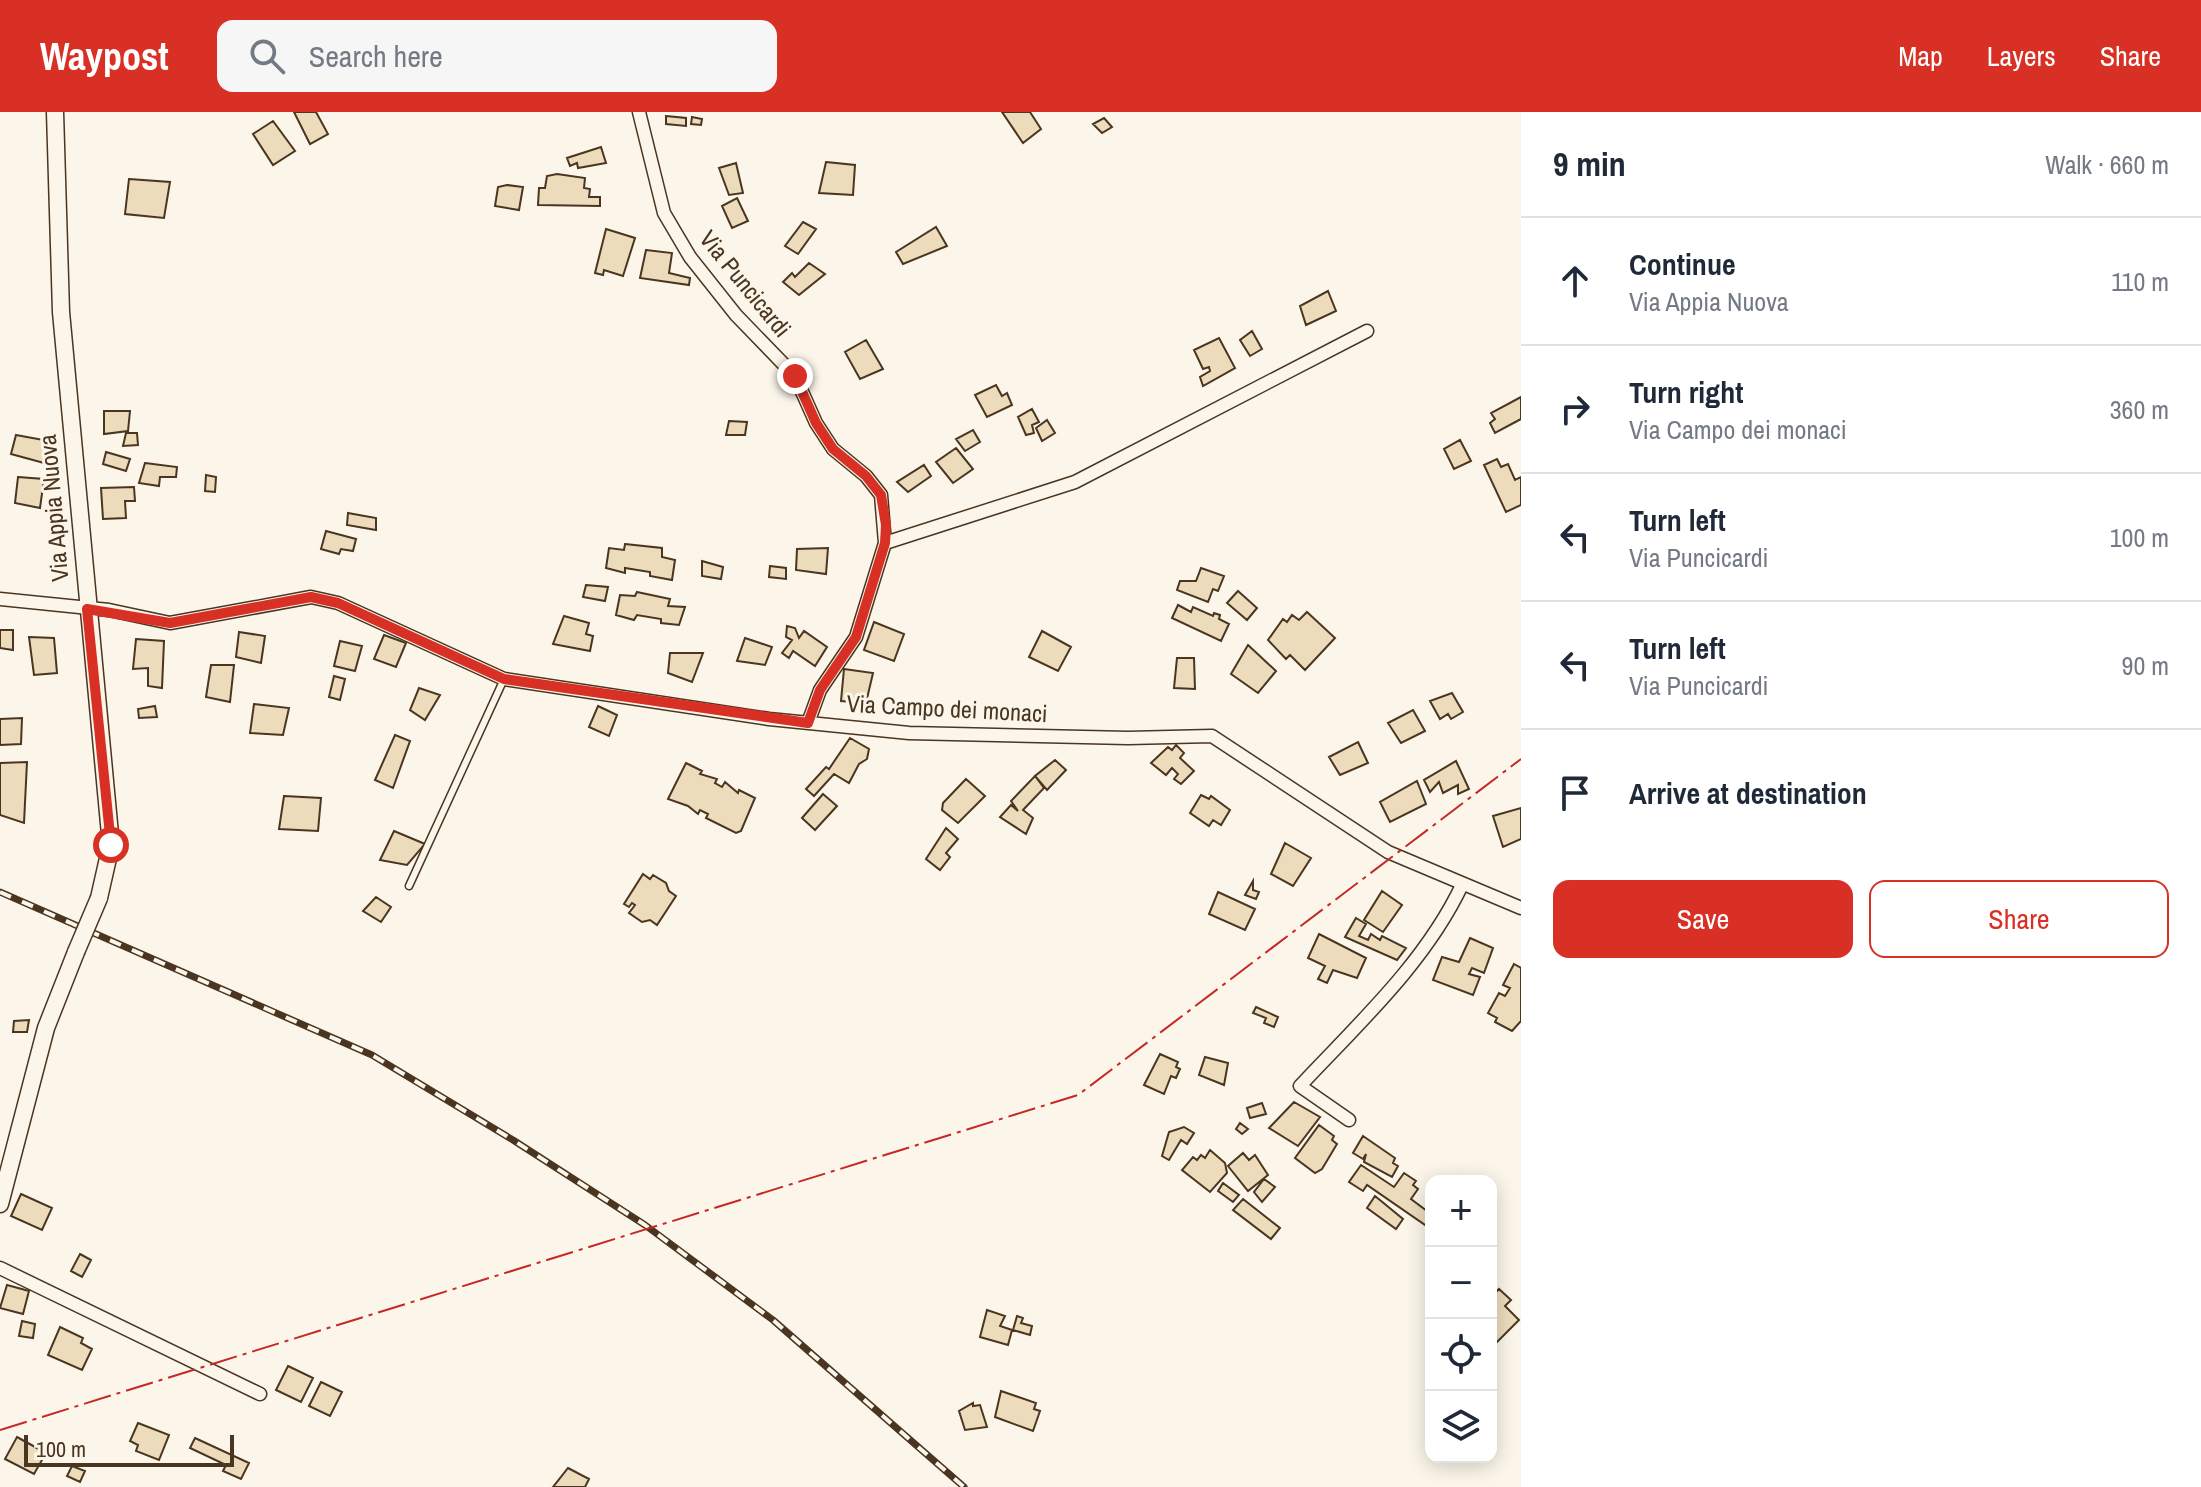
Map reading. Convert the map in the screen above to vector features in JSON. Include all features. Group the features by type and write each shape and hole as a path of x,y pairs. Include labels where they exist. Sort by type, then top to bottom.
{"street":[{"name":"Via Appia Nuova","path":"0,1204 46,1028 99,898 111,845 61,312 55,112"},
{"name":"Via Puncicardi","path":"639,112 664,213 690,257 736,315 795,376 816,423 833,449 866,476 881,495 885,543 856,637 820,690 808,723"},
{"path":"885,543 1075,482 1136,454 1367,331"},
{"name":"Via Campo dei monaci","path":"0,599 109,610 170,623 311,597 338,603 504,679 808,723 909,733 1128,738 1212,736 1388,852 1521,908"},
{"path":"1349,1120 1300,1086 1409,968 1449,911 1462,885"},
{"path":"0,1268 260,1394"}],"lane":[{"path":"409,886 504,679"}],"building":[{"path":"294,112 316,112 328,134 310,144"},
{"path":"1002,112 1030,112 1041,129 1023,143"},
{"path":"666,116 686,118 686,126 666,124"},
{"path":"692,117 702,119 701,125 691,124"},
{"path":"1104,118 1112,127 1102,133 1093,124"},
{"path":"273,121 295,151 273,165 253,134"},
{"path":"601,147 606,163 578,168 577,163 570,166 567,158"},
{"path":"826,162 855,165 853,195 819,193"},
{"path":"736,163 743,193 729,195 719,168"},
{"path":"557,174 585,178 584,188 590,189 589,197 600,197 600,206 538,205 539,188 545,188 547,176"},
{"path":"129,179 170,182 164,218 125,214"},
{"path":"498,187 523,187 519,210 495,206"},
{"path":"737,198 748,221 732,228 722,206"},
{"path":"803,222 816,229 798,254 785,246"},
{"path":"936,227 947,246 903,264 896,252"},
{"path":"606,229 635,238 623,276 604,270 603,275 595,273"},
{"path":"646,250 672,253 669,273 690,278 689,285 640,278"},
{"path":"809,263 825,274 799,295 783,282 792,273 795,277"},
{"path":"1328,291 1336,311 1306,325 1300,306"},
{"path":"1252,331 1262,349 1250,356 1240,340"},
{"path":"1219,338 1235,368 1203,386 1200,377 1210,371 1209,367 1203,369 1194,350"},
{"path":"866,340 883,369 860,379 845,352"},
{"path":"996,385 1002,396 1007,393 1012,405 987,417 975,395"},
{"path":"1521,397 1521,419 1495,433 1490,423 1495,419 1491,413"},
{"path":"1032,409 1039,422 1032,425 1034,433 1026,435 1018,417"},
{"path":"104,411 130,411 128,431 104,434"},
{"path":"1047,420 1055,433 1042,441 1036,428"},
{"path":"729,421 747,422 745,435 726,435"},
{"path":"973,430 980,442 965,451 956,439"},
{"path":"126,433 137,433 138,445 123,446"},
{"path":"16,435 49,441 44,463 11,454"},
{"path":"1460,440 1471,461 1454,469 1444,449"},
{"path":"956,448 973,469 953,483 936,462"},
{"path":"106,452 130,459 126,471 103,464"},
{"path":"1497,459 1501,467 1508,464 1515,480 1521,477 1521,505 1506,512 1484,465"},
{"path":"145,463 177,467 176,477 160,477 159,486 139,483"},
{"path":"924,465 931,476 908,492 897,482"},
{"path":"206,475 216,477 215,492 205,491"},
{"path":"18,477 44,479 40,508 15,503"},
{"path":"134,487 135,501 125,501 126,518 103,519 101,488"},
{"path":"348,513 376,518 376,530 347,525"},
{"path":"326,531 356,539 353,551 341,549 339,554 321,549"},
{"path":"625,544 662,548 662,557 675,560 672,580 650,576 650,572 625,568 625,573 606,568 609,548 624,550"},
{"path":"828,548 826,574 796,570 797,549"},
{"path":"702,561 723,567 721,579 702,576"},
{"path":"770,566 786,568 786,579 769,577"},
{"path":"1201,568 1224,576 1218,591 1213,589 1208,602 1177,590 1180,581 1196,581"},
{"path":"586,585 608,587 605,601 583,597"},
{"path":"1238,591 1257,608 1247,620 1227,603"},
{"path":"637,592 670,599 668,606 685,607 679,625 637,615 634,620 616,615 620,595 635,596"},
{"path":"1178,605 1191,612 1193,607 1213,616 1214,613 1220,615 1219,619 1229,624 1221,641 1172,618"},
{"path":"1307,612 1335,638 1305,670 1290,655 1286,659 1268,640 1283,619 1287,622 1292,615 1299,620"},
{"path":"564,616 589,623 586,634 593,636 590,651 553,644"},
{"path":"874,622 904,634 894,661 864,650"},
{"path":"787,626 795,628 799,638 804,631 827,647 815,666 793,651 789,658 782,653 792,640 786,637"},
{"path":"0,630 13,630 13,650 0,648"},
{"path":"1042,631 1071,647 1058,671 1029,657"},
{"path":"239,632 265,636 261,663 236,657"},
{"path":"384,635 406,643 396,667 374,659"},
{"path":"29,637 54,638 57,673 34,675"},
{"path":"745,638 772,647 765,665 737,661"},
{"path":"136,639 164,641 162,688 148,686 148,668 133,669"},
{"path":"340,641 362,646 355,671 334,666"},
{"path":"1248,645 1276,671 1258,693 1231,674"},
{"path":"670,653 703,653 692,682 668,673"},
{"path":"1177,658 1194,658 1195,689 1174,688"},
{"path":"211,665 234,665 230,702 206,697"},
{"path":"844,669 873,673 866,703 841,701"},
{"path":"334,676 345,679 340,700 329,697"},
{"path":"419,688 440,695 425,720 410,710"},
{"path":"1452,693 1463,712 1451,719 1448,714 1440,719 1430,701"},
{"path":"254,704 289,708 283,735 250,733"},
{"path":"155,706 157,717 139,718 138,709"},
{"path":"598,706 617,715 609,736 589,727"},
{"path":"1413,710 1425,731 1401,743 1388,723"},
{"path":"22,718 21,744 0,745 0,719"},
{"path":"395,735 410,741 393,788 375,780"},
{"path":"850,738 869,749 867,759 859,764 849,783 834,774 814,796 806,789 826,767 829,769"},
{"path":"1358,742 1368,763 1340,775 1329,757"},
{"path":"1176,745 1184,753 1180,758 1194,771 1181,784 1174,779 1178,774 1172,768 1166,775 1151,763 1168,747 1172,750"},
{"path":"1055,760 1066,770 1047,790 1035,776"},
{"path":"1456,761 1469,789 1458,794 1458,785 1443,793 1439,782 1430,792 1424,780"},
{"path":"27,762 24,823 0,815 0,763"},
{"path":"686,763 702,771 700,774 717,779 715,783 722,787 725,782 738,793 739,790 755,798 741,831 736,833 706,818 708,814 700,810 698,814 688,806 668,799"},
{"path":"1035,776 1044,788 1023,810 1033,818 1026,834 1000,817 1011,805 1018,811 1011,801"},
{"path":"966,779 985,796 958,823 942,810 943,803"},
{"path":"1417,781 1426,804 1390,822 1380,802"},
{"path":"823,794 837,806 815,830 802,818"},
{"path":"1201,795 1209,799 1211,796 1230,810 1221,825 1213,820 1209,826 1190,813"},
{"path":"284,796 321,798 318,831 279,829"},
{"path":"1521,808 1521,839 1503,847 1493,816"},
{"path":"946,828 958,839 946,853 950,857 940,870 926,859"},
{"path":"394,831 425,844 407,865 380,860"},
{"path":"1285,843 1311,858 1293,886 1271,874"},
{"path":"643,874 650,879 653,875 666,883 669,891 676,896 657,925 650,920 642,922 629,913 635,905 632,903 629,907 624,904"},
{"path":"1253,881 1253,890 1259,892 1256,899 1245,895"},
{"path":"1382,891 1402,905 1383,932 1364,920"},
{"path":"1218,892 1255,909 1245,930 1209,914"},
{"path":"376,897 391,907 381,922 363,911"},
{"path":"1356,918 1366,924 1359,936 1368,940 1371,934 1380,940 1382,936 1406,948 1397,960 1345,937"},
{"path":"1319,934 1366,958 1357,978 1333,970 1327,983 1318,979 1325,966 1308,958"},
{"path":"1470,938 1493,948 1484,973 1472,968 1469,974 1480,977 1473,995 1433,980 1442,957 1459,962"},
{"path":"1514,964 1521,968 1521,1021 1512,1031 1495,1022 1497,1018 1488,1013 1499,993 1505,996 1510,988 1503,985"},
{"path":"1256,1007 1278,1017 1274,1027 1264,1023 1266,1018 1253,1013"},
{"path":"29,1020 27,1032 13,1032 14,1021"},
{"path":"1160,1054 1178,1062 1176,1067 1180,1069 1176,1078 1171,1076 1164,1094 1144,1085"},
{"path":"1205,1057 1228,1063 1224,1085 1199,1075"},
{"path":"1294,1102 1320,1117 1298,1146 1269,1128"},
{"path":"1262,1103 1266,1114 1250,1118 1247,1108"},
{"path":"1240,1123 1248,1129 1242,1134 1236,1129"},
{"path":"1319,1125 1334,1136 1332,1140 1337,1144 1322,1169 1315,1173 1295,1158"},
{"path":"1184,1127 1194,1133 1187,1144 1181,1140 1169,1160 1162,1156 1169,1132"},
{"path":"1363,1136 1395,1158 1393,1163 1398,1166 1392,1177 1364,1162 1366,1154 1363,1159 1353,1153"},
{"path":"1210,1150 1225,1163 1227,1173 1210,1192 1182,1170 1193,1157 1197,1160 1201,1155 1205,1158"},
{"path":"1243,1153 1249,1160 1255,1155 1268,1175 1248,1191 1228,1166"},
{"path":"1361,1165 1394,1187 1404,1173 1416,1181 1413,1185 1418,1189 1411,1199 1425,1210 1425,1225 1367,1185 1363,1191 1349,1182"},
{"path":"1264,1179 1275,1187 1262,1202 1254,1192"},
{"path":"1223,1183 1239,1195 1233,1202 1218,1191"},
{"path":"21,1194 52,1208 42,1230 11,1216"},
{"path":"1375,1196 1403,1219 1396,1229 1367,1208"},
{"path":"1243,1199 1280,1228 1271,1239 1233,1210"},
{"path":"80,1254 91,1260 82,1277 71,1271"},
{"path":"7,1285 29,1291 23,1314 0,1308"},
{"path":"1499,1289 1511,1300 1505,1306 1519,1320 1497,1342 1497,1319"},
{"path":"987,1310 1005,1316 1000,1326 1012,1330 1008,1345 980,1337"},
{"path":"1017,1316 1023,1318 1021,1323 1032,1326 1030,1335 1013,1330"},
{"path":"22,1321 35,1324 33,1338 19,1336"},
{"path":"60,1327 83,1338 81,1343 92,1349 82,1370 48,1355"},
{"path":"288,1366 313,1378 301,1402 276,1390"},
{"path":"321,1382 342,1392 330,1416 309,1406"},
{"path":"1001,1391 1036,1403 1034,1409 1040,1411 1033,1431 995,1417"},
{"path":"973,1403 973,1406 980,1405 987,1427 965,1430 959,1411"},
{"path":"138,1423 169,1435 159,1460 136,1451 138,1445 130,1441"},
{"path":"17,1437 46,1453 34,1474 5,1459"},
{"path":"195,1438 249,1463 241,1479 223,1471 226,1465 190,1448"},
{"path":"72,1466 85,1471 80,1482 67,1476"},
{"path":"568,1468 589,1479 585,1487 553,1487"}],"railway":[{"path":"0,892 372,1055 513,1140 645,1225 773,1320 964,1487"}],"power":[{"path":"0,1430 1078,1095 1521,759"}],"route":[{"path":"111,845 87,609 109,610 170,623 311,597 338,603 504,679 808,723 820,690 856,637 885,543 886,525 881,495 866,476 833,449 816,423 795,376"}]}
